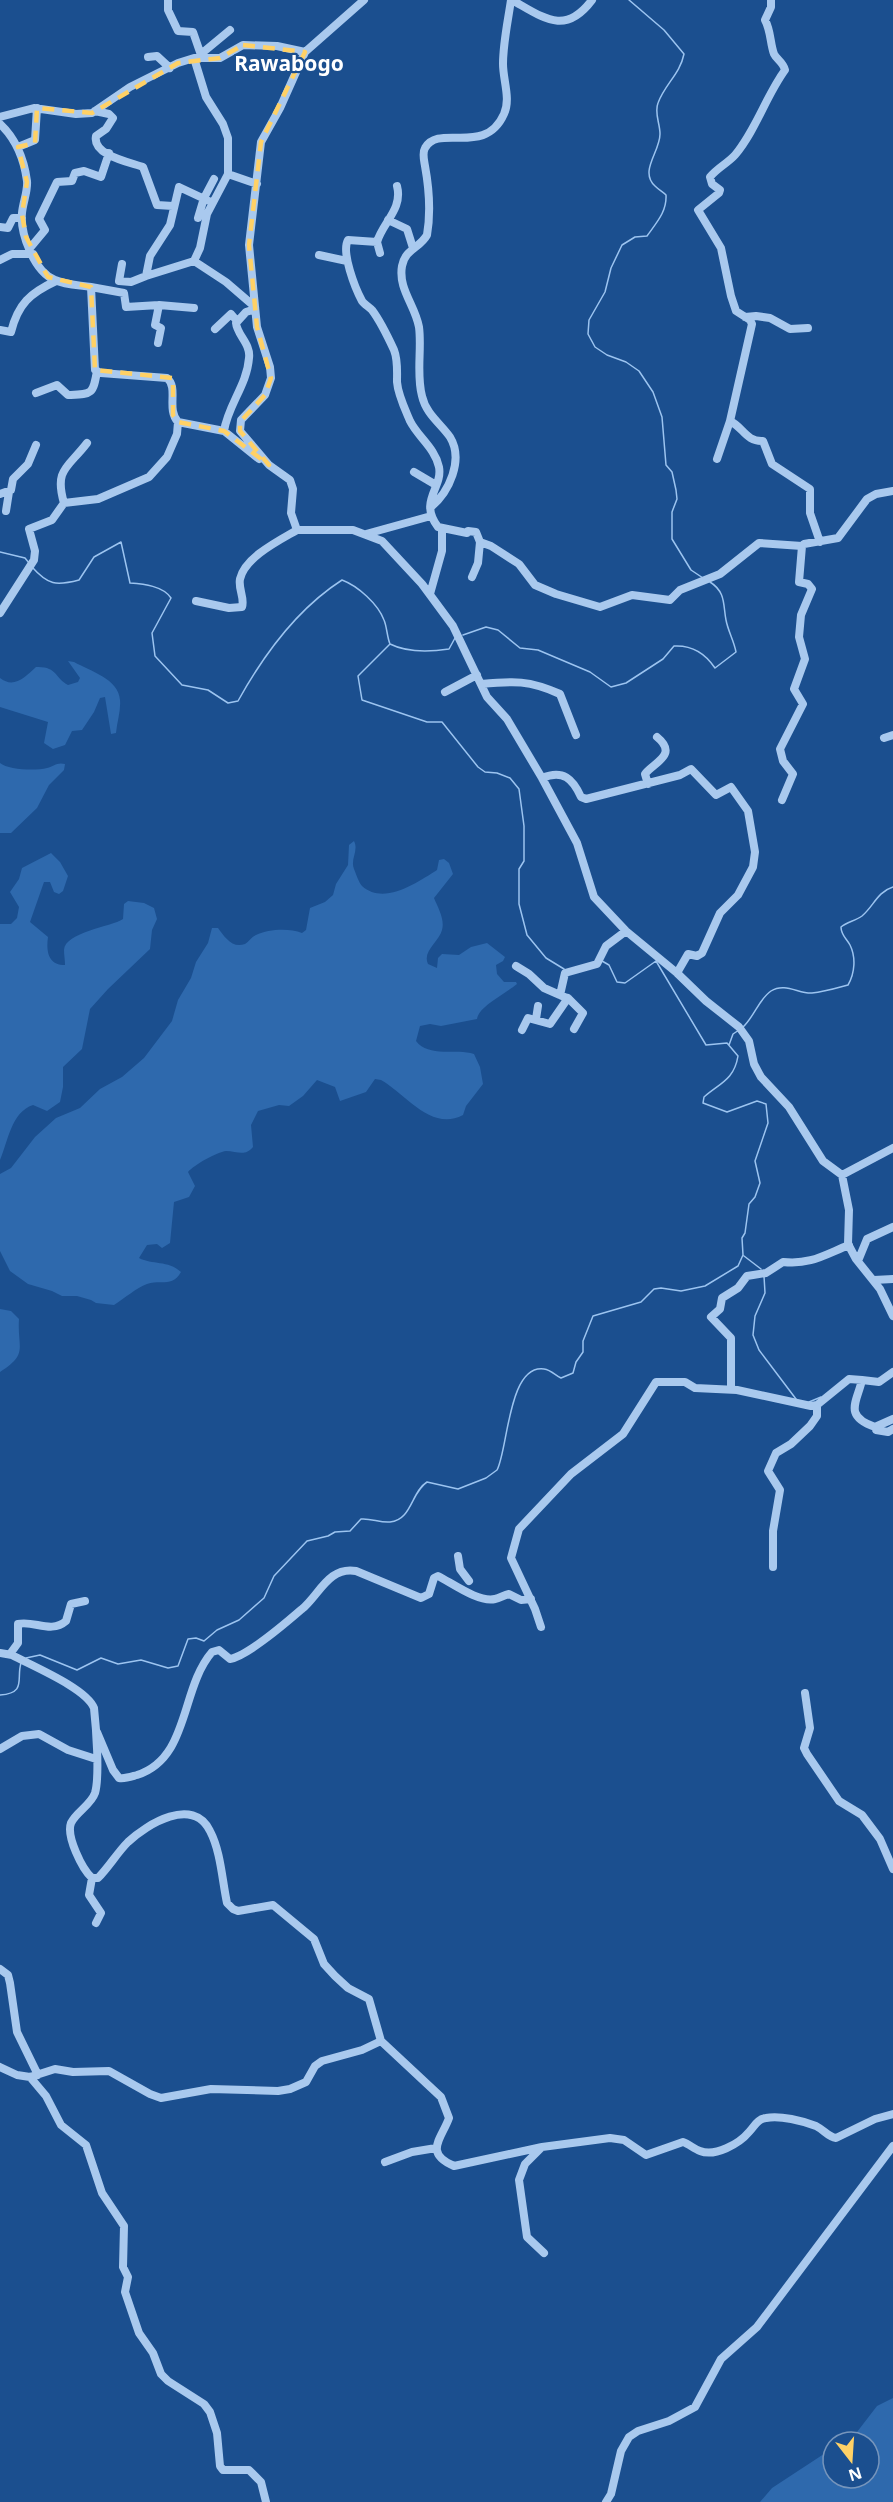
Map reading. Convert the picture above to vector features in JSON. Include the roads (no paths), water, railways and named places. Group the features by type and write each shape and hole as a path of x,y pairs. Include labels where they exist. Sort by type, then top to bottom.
{"street":[{"path":"168,0 168,10 178,31 192,31 206,97 223,124 228,138 228,174 208,200 198,218"},
{"path":"269,465 244,438 240,428 242,418 265,394 271,378 270,367 257,327 249,245 264,135 280,108 305,52 364,0"},
{"path":"366,534 431,512 452,479 454,449 447,433 426,410 421,394 419,327 403,289 401,276 405,255 426,238 428,230 428,186 423,153 425,147 442,138 477,138 486,135 496,127 503,116 506,92 502,62 512,0 547,18 563,22 577,17 592,0"},
{"path":"717,459 730,421 752,329 751,321 736,311 732,302 721,248 698,209 720,192 712,184 710,177 735,154 759,116 775,82 785,70 775,55 770,30 765,20 771,7 771,0"},
{"path":"0,117 18,110 38,108 81,114 95,111 130,87 199,56 230,30"},
{"path":"199,56 220,58 248,44 277,46 305,52"},
{"path":"148,57 157,56 170,68"},
{"path":"18,147 35,140 38,108"},
{"path":"95,111 109,114 113,118 106,129 95,138 98,148 143,167 156,204 173,206"},
{"path":"0,124 10,133 18,147 27,182 22,218 31,251 42,271 56,281 124,293 126,307 159,305 195,308"},
{"path":"0,260 12,254 31,251 45,230 40,225 39,219 49,203 57,182 72,181 75,173 81,171 101,177 109,153"},
{"path":"228,174 256,184"},
{"path":"122,264 119,281 131,282 194,261 200,248 214,179"},
{"path":"380,254 377,242 399,200 397,186"},
{"path":"146,276 147,264 154,249 167,232 180,187 208,200"},
{"path":"0,227 8,228 13,218 22,218"},
{"path":"388,220 407,229 413,248"},
{"path":"377,242 347,241 347,261 362,302 371,309 394,350 398,387 411,424 431,449 439,466 440,473 431,495 431,512 437,527 467,533 468,531 476,532 480,542 478,562 472,577"},
{"path":"319,255 347,261"},
{"path":"194,261 226,282 255,308"},
{"path":"0,330 10,332 18,310 24,302 56,281"},
{"path":"36,393 57,385 69,395 90,392 94,389 97,371 94,364 91,287"},
{"path":"158,343 161,328 155,325 159,305"},
{"path":"224,430 229,408 240,390 250,355 248,346 236,326 237,321 246,312 255,308"},
{"path":"743,317 757,312 790,329 808,328"},
{"path":"215,329 231,314 237,321"},
{"path":"63,503 98,499 149,477 167,457 177,434 178,422 173,415 172,384 169,379 97,371"},
{"path":"730,421 740,427 749,438 763,441 772,464 810,489 810,513 820,543"},
{"path":"178,422 224,430 250,453 288,476 292,485 291,513 297,530"},
{"path":"0,613 34,560 29,530 52,520 63,503 60,488 61,474 87,443"},
{"path":"6,511 14,478 28,464 36,445"},
{"path":"414,472 436,485"},
{"path":"480,542 491,546 500,554 516,562 537,586 600,607 632,595 669,600 677,592 725,571 759,543 802,546 842,536 856,511 867,499 876,494 893,491"},
{"path":"0,494 9,492"},
{"path":"430,594 442,551 441,528"},
{"path":"196,601 229,608 242,607 240,579 245,568 270,545 297,530 340,529 366,534 387,544 430,594 458,636 487,697 507,719 542,778 577,843 592,894 626,931 739,1027 745,1034 754,1064 761,1077 794,1113 823,1161 842,1176 849,1210 849,1245 858,1261 883,1293 893,1316"},
{"path":"782,800 793,774 783,761 780,748 803,704 794,689 805,658 799,636 801,615 812,589 808,584 799,582 802,546"},
{"path":"445,692 477,675"},
{"path":"481,684 519,681 540,685 560,694 576,735"},
{"path":"884,738 893,735"},
{"path":"648,784 645,774 660,764 664,754 663,744 657,737"},
{"path":"542,778 549,774 566,776 576,786 581,797 586,799 681,775 691,769 716,795 732,788 748,811 754,844 753,867 746,885 720,913 702,953 697,956 688,954 676,973"},
{"path":"560,995 565,973 598,963 601,951 626,931"},
{"path":"516,966 544,988 568,998 584,1014 574,1029"},
{"path":"522,1030 527,1019 536,1019 549,1025 568,998"},
{"path":"536,1019 538,1006"},
{"path":"842,1176 893,1148"},
{"path":"858,1261 867,1239 893,1227"},
{"path":"731,1389 729,1359 731,1339 711,1317 720,1309 722,1298 738,1288 747,1276 768,1272 783,1262 795,1264 812,1261 849,1245"},
{"path":"874,1280 893,1279"},
{"path":"773,1567 773,1531 780,1490 768,1474 768,1469 776,1453 791,1444 810,1426 817,1416 817,1405 844,1382 852,1379 879,1382 893,1372"},
{"path":"862,1380 853,1404 862,1420 875,1427 876,1430 888,1432 893,1429"},
{"path":"541,1627 531,1599 511,1558 519,1529 571,1474 623,1434 651,1393 655,1383 685,1382 695,1388 731,1389 817,1405"},
{"path":"875,1427 893,1419"},
{"path":"458,1556 460,1569 470,1581"},
{"path":"447,1581 460,1569"},
{"path":"96,1728 113,1770 119,1778 124,1779 150,1771 163,1760 172,1747 196,1681 208,1656 219,1650 230,1659 245,1653 303,1608 328,1579 338,1572 356,1571 421,1598 429,1594 435,1577 438,1576 483,1598 495,1599 509,1594 521,1600 531,1599"},
{"path":"10,1654 18,1643 18,1623 47,1627 59,1626 66,1621 71,1604 85,1600"},
{"path":"0,1653 10,1654 80,1692 90,1700 94,1708 96,1728 94,1794 72,1822 69,1834 85,1871 92,1878 98,1878 111,1861 141,1831 169,1818 191,1813 210,1829 227,1903 233,1910 273,1905 314,1938 324,1964 348,1988 369,1999 381,2041 441,2097 449,2118 436,2141 435,2148 445,2162 454,2166 542,2147 610,2138 624,2140 646,2155 683,2142 700,2151 710,2153 721,2151 740,2140 760,2119 775,2117 815,2126 836,2138 875,2119 893,2114"},
{"path":"805,1693 810,1728 804,1748 807,1754 839,1801 862,1815 880,1839 893,1869"},
{"path":"0,1749 22,1736 39,1734 68,1750 96,1759"},
{"path":"92,1878 89,1895 101,1912 96,1923"},
{"path":"0,1970 8,1975 19,2040 34,2076 61,2125 86,2145 102,2193 122,2219 124,2226 123,2267 128,2277 125,2292 139,2333 153,2353 161,2374 197,2399 210,2412 215,2422 220,2466 223,2470 242,2468 257,2475 266,2502"},
{"path":"0,2067 17,2075 34,2076 56,2069 73,2072 110,2071 161,2098 211,2089 278,2091 291,2089 306,2082 315,2066 322,2061 362,2050 381,2041"},
{"path":"606,2502 611,2494 621,2451 629,2438 638,2431 669,2421 694,2407 721,2359 757,2327 893,2146"},
{"path":"542,2147 525,2164 519,2180 527,2237 544,2253"},
{"path":"385,2162 412,2152 435,2148"}],"waterway":[{"path":"629,0 664,30 684,54 657,107 660,134 649,174 655,186 666,195 666,201 660,217 647,236 635,237 622,245 611,268 605,292 589,320 588,334 595,347 639,371 653,392 662,417 666,465 672,472 676,490 677,499 672,512 672,539 691,570 703,578"},
{"path":"32,567 48,581 64,583 79,580 94,557 121,542 130,583 158,588 171,598 152,633 155,656 182,685 208,690 228,703 238,701 270,650 296,619 342,580 361,591 377,608 385,623 390,644 411,650 434,651 449,649 455,638"},
{"path":"0,552 25,558 29,563"},
{"path":"463,635 486,627 498,630 520,648 538,650 590,672 611,687 626,683 663,659 674,646 697,651 715,668 736,652 721,594 710,582"},
{"path":"390,644 358,676 362,700 427,722 442,722 478,767 485,772 497,773 510,778 519,789 524,826 524,861 519,869 519,904 527,935 546,958 564,969"},
{"path":"743,1027 771,991 787,988 812,993 848,985 854,960 852,950 841,927 862,916 879,896 893,887"},
{"path":"26,1658 40,1655 77,1670 101,1658 118,1664 141,1660 168,1668 178,1666 188,1639 196,1638 204,1641 217,1630 239,1620 264,1598 274,1576 307,1541 335,1532 350,1531 361,1519 386,1522 397,1520 407,1511 427,1482 458,1489 486,1478 497,1470 511,1410 523,1380 532,1371 544,1369 561,1378 573,1373 576,1362 583,1352 583,1341 593,1316 641,1302 654,1289 681,1291 705,1286 738,1266 743,1255 742,1238 745,1233 749,1204 755,1197 760,1183 755,1161 768,1123 766,1104 757,1101 727,1112 703,1103 704,1097 730,1076 738,1056 727,1043 706,1045 656,961 625,983 617,982 609,965 602,961"},
{"path":"729,1045 733,1034 739,1030"},
{"path":"744,1256 761,1269"},
{"path":"764,1276 765,1293 755,1316 753,1335 759,1350 796,1399"},
{"path":"809,1402 821,1397"},
{"path":"0,1695 8,1694 17,1688 21,1663"}],"district":[{"name":"Rawabogo","path":"289,63"}]}
